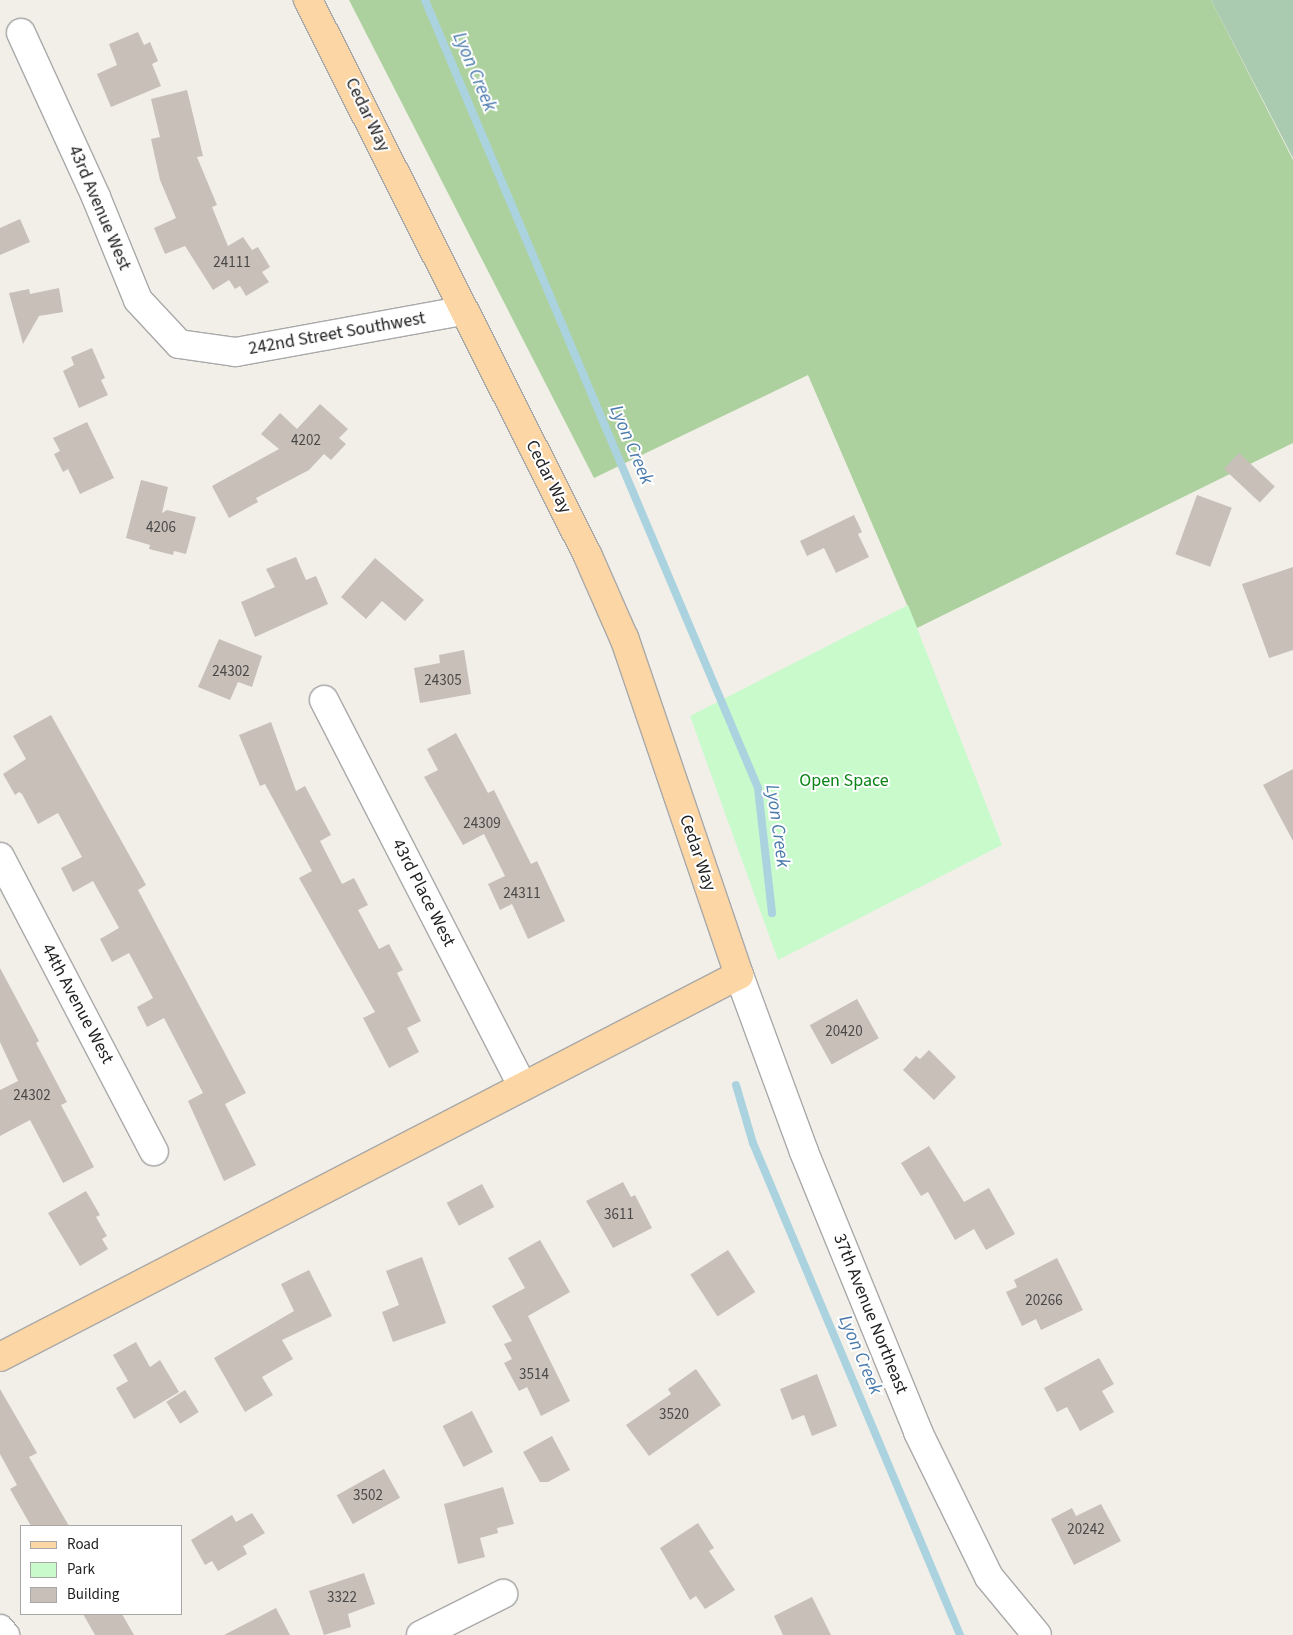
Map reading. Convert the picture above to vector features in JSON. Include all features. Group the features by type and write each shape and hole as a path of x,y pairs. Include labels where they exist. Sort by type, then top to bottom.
{"main road":[{"name":"Cedar Way","path":"308,0 462,311 588,556 624,638 739,975"},
{"path":"0,1357 739,975"}],"street":[{"name":"43rd Avenue West","path":"21,33 96,197 138,300 180,344 211,351"},
{"name":"242nd Street Southwest","path":"211,351 236,352 462,311"},
{"name":"43rd Place West","path":"324,700 522,1086"},
{"name":"44th Avenue West","path":"0,857 154,1151"},
{"name":"37th Avenue Northeast","path":"739,975 804,1152 918,1432 989,1576 1038,1635"},
{"path":"421,1635 503,1594"},
{"path":"0,1629 5,1635"}],"green space":[{"path":"349,0 1211,0 1293,160 1293,443 917,628 808,375 594,478"},
{"path":"1211,0 1293,0 1293,158"},
{"name":"Open Space","path":"908,605 1002,845 778,960 690,716"}],"building":[{"path":"138,32 144,45 150,42 158,61 152,64 161,86 111,107 97,74 117,65 109,44"},
{"path":"187,90 203,156 197,157 217,205 212,207 228,246 243,237 252,250 258,247 270,267 262,272 269,282 246,296 240,286 235,289 229,280 213,290 185,246 165,254 154,228 176,218 160,180 151,139 160,137 151,99"},
{"path":"20,219 30,242 0,255 0,228"},
{"path":"59,288 63,312 39,316 23,344 9,293 29,289 30,294"},
{"path":"92,348 105,378 101,380 108,395 79,408 63,371 74,365 71,357"},
{"path":"320,404 348,429 339,438 346,444 331,460 324,454 309,470 256,498 258,502 229,518 212,486 279,449 261,434 280,413 297,429"},
{"path":"87,422 114,478 80,494 68,469 63,472 54,454 60,451 53,438"},
{"path":"1239,453 1275,486 1260,503 1224,469"},
{"path":"141,480 168,487 162,513 167,510 196,517 186,554 174,551 173,555 149,549 150,545 126,538"},
{"path":"1197,495 1232,508 1210,567 1175,554"},
{"path":"854,515 862,532 858,534 869,557 836,573 824,548 807,556 800,541"},
{"path":"296,557 306,580 316,576 328,604 255,637 241,602 275,587 266,569"},
{"path":"375,558 424,600 405,621 382,601 366,619 341,597"},
{"path":"1293,567 1293,650 1269,658 1242,584"},
{"path":"219,639 262,656 252,687 238,682 230,700 198,687"},
{"path":"464,650 471,694 420,703 414,668 440,663 439,655"},
{"path":"51,715 146,885 138,890 246,1093 225,1104 256,1165 224,1181 188,1101 203,1093 164,1018 147,1027 137,1007 153,998 129,953 112,962 100,939 119,928 93,881 73,892 61,868 82,857 58,813 38,824 22,794 19,792 15,795 3,774 26,759 13,736"},
{"path":"271,722 296,791 305,786 331,835 320,841 342,884 354,878 368,905 358,910 379,949 389,944 403,970 397,973 421,1021 407,1028 419,1052 389,1068 363,1018 375,1012 299,878 312,871 265,784 260,786 239,735"},
{"path":"456,733 488,793 494,790 531,864 537,861 565,921 528,939 512,904 500,910 488,884 505,876 484,834 463,845 424,777 438,770 427,749"},
{"path":"1293,769 1293,841 1263,785"},
{"path":"0,968 39,1041 36,1043 67,1102 61,1105 94,1167 63,1183 30,1120 0,1136 0,1090 18,1081 0,1042"},
{"path":"857,999 879,1038 832,1065 810,1025"},
{"path":"929,1050 956,1077 934,1100 903,1070 916,1056 920,1059"},
{"path":"929,1146 964,1202 989,1188 1015,1234 986,1250 974,1229 955,1240 928,1192 921,1196 901,1163"},
{"path":"623,1182 631,1197 635,1195 652,1228 613,1248 586,1201"},
{"path":"482,1184 494,1207 459,1226 447,1203"},
{"path":"86,1191 100,1215 96,1217 107,1236 102,1239 108,1249 80,1266 48,1213"},
{"path":"540,1240 570,1292 528,1316 570,1401 541,1416 527,1387 519,1391 504,1363 512,1359 504,1344 512,1341 492,1306 525,1288 508,1258"},
{"path":"728,1250 755,1292 717,1316 690,1275"},
{"path":"422,1257 446,1323 393,1342 382,1312 399,1305 386,1271"},
{"path":"1057,1258 1083,1310 1041,1330 1036,1319 1022,1326 1006,1292 1017,1287 1014,1280"},
{"path":"309,1270 332,1316 282,1340 293,1359 262,1377 273,1395 245,1412 214,1358 294,1311 281,1284"},
{"path":"136,1342 150,1367 160,1360 179,1392 134,1419 116,1388 128,1381 113,1355"},
{"path":"1099,1358 1114,1384 1102,1391 1114,1412 1080,1431 1067,1407 1057,1412 1044,1388"},
{"path":"696,1369 721,1405 649,1456 626,1425 671,1394 668,1389"},
{"path":"817,1374 837,1426 812,1436 804,1415 792,1420 780,1389"},
{"path":"0,1389 37,1453 29,1457 68,1525 30,1525 10,1489 17,1485 0,1454"},
{"path":"185,1390 199,1412 180,1424 166,1402"},
{"path":"472,1411 493,1452 463,1467 443,1426"},
{"path":"552,1436 570,1470 548,1482 540,1482 523,1452"},
{"path":"384,1469 400,1498 353,1524 337,1495"},
{"path":"503,1487 514,1524 497,1528 498,1533 480,1538 485,1557 458,1564 444,1504"},
{"path":"1101,1504 1121,1541 1074,1565 1051,1519 1072,1508 1076,1516"},
{"path":"252,1513 265,1533 243,1546 247,1554 218,1571 212,1561 205,1565 191,1540 232,1515 236,1522"},
{"path":"698,1523 714,1548 709,1551 735,1590 705,1609 696,1596 690,1600 660,1548"},
{"path":"364,1573 375,1604 348,1614 351,1627 324,1635 309,1591"},
{"path":"812,1597 831,1635 783,1635 774,1616"},
{"path":"276,1608 290,1635 224,1635"},
{"path":"84,1615 123,1615 134,1635 95,1635"}],"waterway":[{"name":"Lyon Creek","path":"425,0 758,788 772,913"},
{"name":"Lyon Creek","path":"736,1085 753,1143 960,1635"}]}
